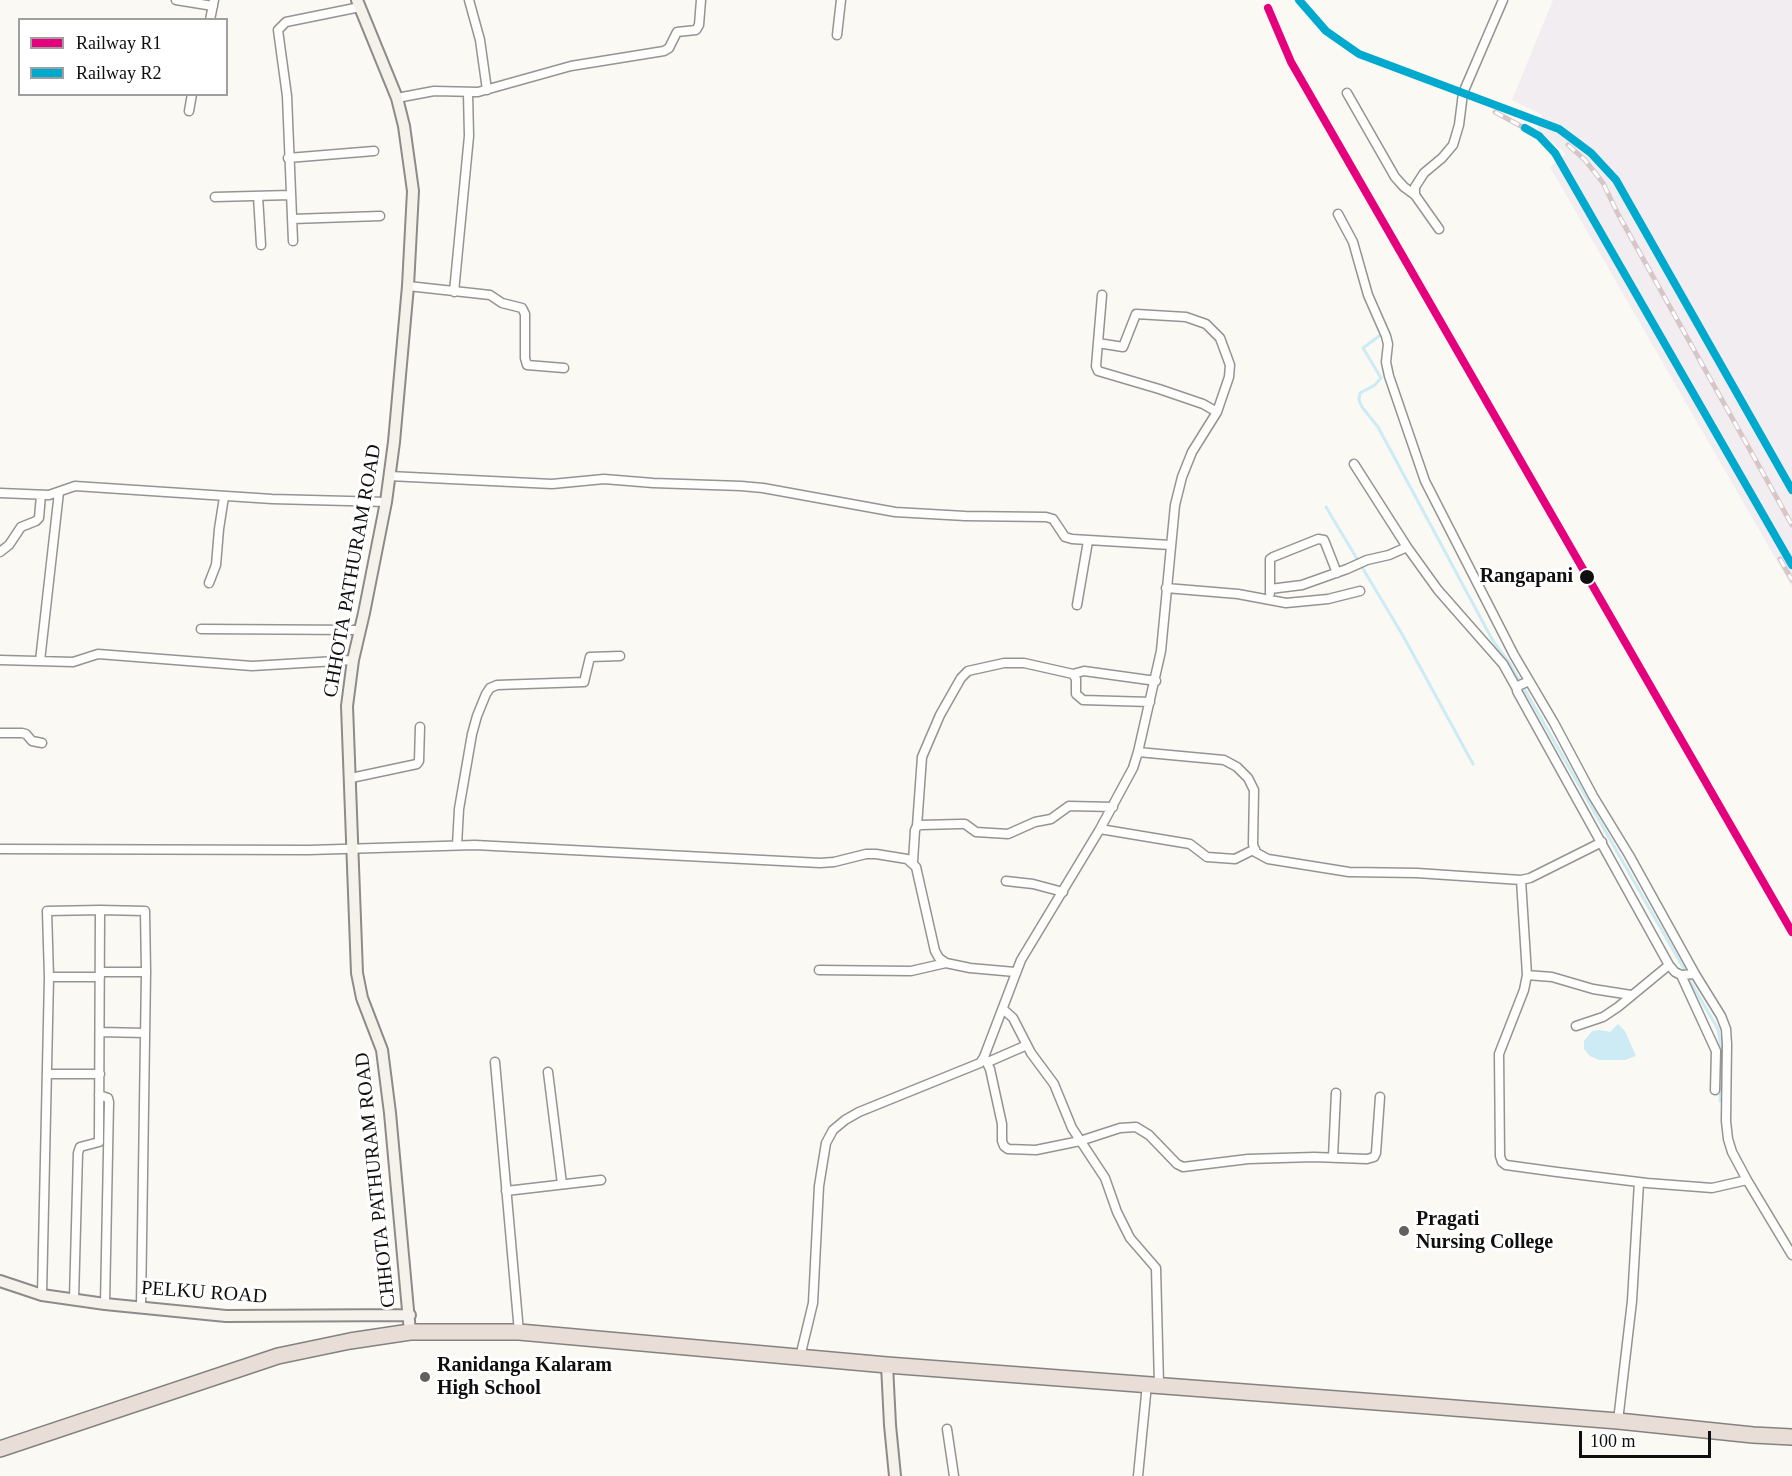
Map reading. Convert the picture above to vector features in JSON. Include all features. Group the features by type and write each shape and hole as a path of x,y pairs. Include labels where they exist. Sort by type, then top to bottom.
{"highway":[{"path":"0,1449 278,1356 350,1341 410,1332 519,1332 887,1365 1153,1384 1792,1437"}],"street":[{"path":"176,0 214,3 210,18"},
{"path":"469,0 480,40 487,90"},
{"path":"397,98 434,91 468,93 487,90 571,66 664,51 671,44 677,32 696,30 699,25 701,0"},
{"path":"837,35 841,0"},
{"path":"1415,195 1415,187 1424,173 1442,158 1452,145 1459,125 1463,93 1503,0"},
{"path":"293,242 285,77 278,34 280,27 286,22 358,3"},
{"name":"CHHOTA PATHURAM ROAD","path":"358,3 397,98 404,126 413,191 408,286 386,502 353,660 347,706 357,973 362,998 382,1050 410,1332"},
{"path":"454,292 460,209 469,136 468,93"},
{"path":"1347,93 1395,177 1415,195 1439,229"},
{"path":"189,111 192,96"},
{"path":"288,158 374,151"},
{"path":"215,197 290,195"},
{"path":"258,196 261,244"},
{"path":"1338,214 1353,242 1368,295 1386,336 1388,345 1386,362 1389,376 1425,481 1477,585 1489,603 1522,685 1518,693 1669,965 1681,975 1695,974"},
{"path":"292,219 380,216"},
{"path":"408,286 490,295 502,303 522,308 525,314 527,365 564,368"},
{"path":"1102,295 1096,366 1098,371 1203,404 1216,412"},
{"path":"1098,343 1123,347 1132,318 1136,314 1186,317 1206,324 1220,338 1230,365 1229,377 1216,412 1192,453 1182,477 1175,505 1161,651 1156,681 1133,768 1100,830 1015,972 986,1059 1002,1124 1004,1146 1008,1149 1036,1150 1080,1141 1120,1128 1136,1127 1149,1134 1177,1164 1183,1167 1226,1160 1333,1157 1367,1159 1374,1157 1376,1153 1380,1097"},
{"path":"1354,464 1407,546 1443,596 1554,723 1593,796 1721,1016 1726,1029 1728,1139 1732,1152 1747,1180 1792,1255"},
{"path":"389,476 552,484 604,479 763,488 895,512 1046,517 1057,522 1065,537 1088,541 1170,545"},
{"path":"0,493 41,495 75,486 224,497 386,502"},
{"path":"40,661 59,492"},
{"path":"0,552 9,545 21,527 39,518 41,495"},
{"path":"209,583 216,565 224,497"},
{"path":"1270,599 1269,563 1273,557 1318,539 1324,540 1337,573"},
{"path":"1077,604 1088,541"},
{"path":"1270,589 1296,587 1389,555 1407,546"},
{"path":"1166,588 1206,590 1270,599 1280,603 1328,598 1360,591"},
{"path":"201,629 360,630"},
{"path":"0,660 73,662 98,654 234,666 353,660"},
{"path":"457,845 459,809 472,734 490,688 584,682 590,657 620,656"},
{"path":"913,862 922,757 940,715 965,673 1013,662 1073,674 1084,670 1156,681"},
{"path":"1073,674 1076,679 1076,694 1083,700 1150,702"},
{"path":"351,778 417,764 420,727"},
{"path":"0,733 22,732 32,741 42,743"},
{"path":"1138,752 1224,760 1238,767 1248,778 1254,790 1255,849 1261,857 1268,859 1335,871 1421,873 1521,880 1530,878 1602,842"},
{"path":"917,826 965,824 976,832 1008,834 1035,822 1051,819 1069,806 1113,807"},
{"path":"1100,830 1190,844 1207,857 1235,859 1255,849"},
{"path":"0,849 309,850 457,845 820,862 834,862 866,854 876,854 913,862 935,951 939,958 946,963 970,968 1015,972"},
{"path":"1005,880 1063,892"},
{"path":"1521,880 1527,975 1524,990 1499,1054 1500,1156 1502,1162 1506,1165 1639,1182 1712,1188 1747,1180"},
{"path":"74,1299 78,1153 80,1147 99,1143 100,910"},
{"path":"42,1295 49,977 47,911 146,912 141,1307"},
{"path":"819,970 911,971 946,963"},
{"path":"1576,1026 1603,1017 1669,965"},
{"path":"49,977 146,972"},
{"path":"1527,975 1552,977 1631,995"},
{"path":"1681,975 1716,1051 1715,1090"},
{"path":"1003,1009 1013,1018 1027,1045 1054,1084 1068,1119 1105,1178 1130,1238 1156,1268 1153,1384 1138,1476"},
{"path":"100,1032 145,1033"},
{"path":"800,1357 813,1303 821,1176 826,1143 833,1130 844,1120 859,1112 975,1066 986,1059 1027,1045"},
{"path":"495,1062 519,1332"},
{"path":"548,1072 562,1184"},
{"path":"47,1074 100,1074"},
{"path":"1333,1157 1336,1093"},
{"path":"99,1095 108,1098 109,1102 105,1304"},
{"path":"506,1191 601,1180"},
{"path":"1618,1421 1632,1301 1639,1182"},
{"name":"PELKU ROAD","path":"0,1281 42,1295 226,1316 410,1315"},
{"path":"887,1365 895,1476"},
{"path":"947,1429 954,1476"}],"shaded area":[{"path":"1553,0 1792,0 1792,587 1550,167 1566,154 1537,130 1542,115 1512,100"}],"water":[{"path":"1618,1024 1625,1031 1636,1056 1625,1060 1599,1060 1590,1056 1584,1049 1584,1041 1592,1031 1610,1032"}],"waterway":[{"path":"1379,336 1363,348 1381,378 1375,385 1360,393 1359,400 1362,407 1378,427 1493,641 1510,664 1684,969"},
{"path":"1326,507 1402,634 1473,764"},
{"path":"1690,981 1718,1029 1722,1052 1720,1101"}],"railway":[{"path":"1299,0 1326,31 1359,54 1559,129 1591,153 1616,180 1792,490"},
{"path":"1268,8 1291,62 1792,932"},
{"path":"1495,112 1539,136 1555,153 1792,565"},
{"path":"1568,145 1585,160 1603,183 1618,214 1792,525"},
{"path":"1780,559 1792,580"}],"rail line":[{"name":"R2","path":"1299,0 1326,31 1359,54 1559,129 1591,153 1616,180 1792,490"},
{"name":"R1","path":"1268,8 1291,62 1792,932"},
{"name":"R2","path":"1525,128 1539,136 1555,153 1792,565"}],"place":[{"name":"Rangapani","path":"1587,577"},
{"name":"Pragati Nursing College","path":"1404,1231"},
{"name":"Ranidanga Kalaram High School","path":"425,1377"}]}
